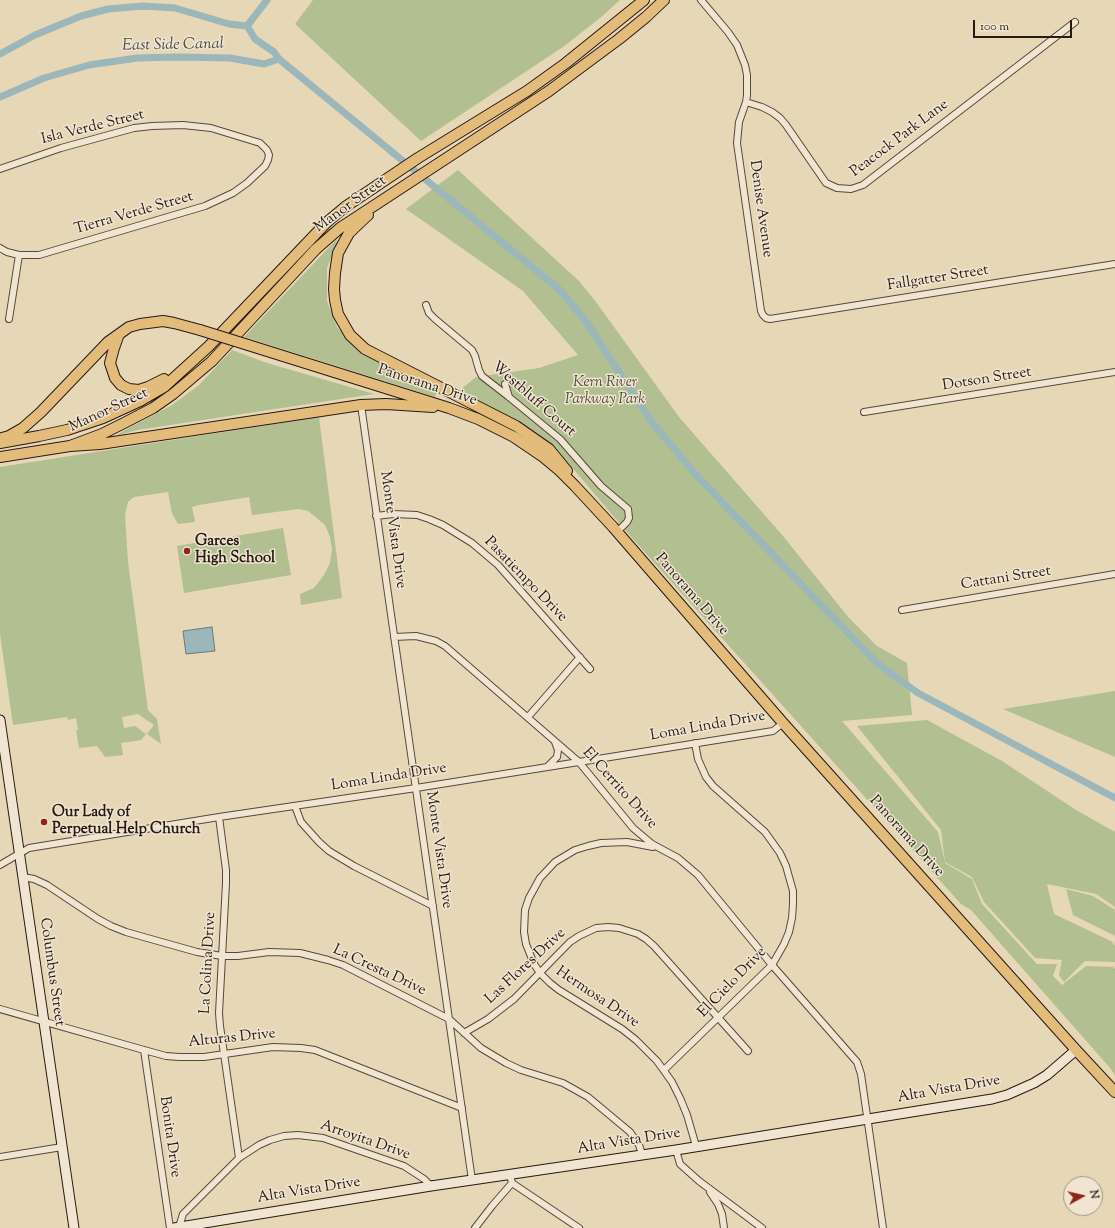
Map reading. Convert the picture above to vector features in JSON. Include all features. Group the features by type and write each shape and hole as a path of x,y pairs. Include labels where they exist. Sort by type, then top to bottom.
{"main road":[{"name":"Manor Street","path":"0,443 67,430 103,418 140,401 164,386 209,346 327,222 345,207 418,158 527,91 566,63 644,0"},
{"name":"Manor Street","path":"70,446 102,434 126,422 153,408 173,394 212,361 316,249 340,228 561,82 619,39 664,0"},
{"path":"376,204 367,216 349,233 338,253 334,289 335,300 338,314 350,335 365,349 516,426 542,443 549,449 615,530"},
{"name":"Panorama Drive","path":"0,439 23,428 41,412 108,342 129,328 140,324 162,321 200,330 449,408 478,419 514,437 542,456 575,486 783,723 1115,1092"},
{"path":"119,334 112,352 110,364 115,378 121,385 128,389 139,390 148,387 186,367"},
{"path":"0,457 361,406 386,404 449,408"}],"street":[{"path":"701,0 728,32 743,56 747,75 746,102"},
{"name":"Peacock Park Lane","path":"746,102 762,107 780,118 826,183 837,188 851,190 863,185 1075,22"},
{"name":"Denise Avenue","path":"746,102 739,122 737,143 761,311 766,318"},
{"name":"Isla Verde Street","path":"0,169 47,152 134,128 183,125 211,128 260,143 267,150 269,155 265,166"},
{"name":"Tierra Verde Street","path":"0,248 19,255 47,253 206,206 233,193 247,183 265,166"},
{"path":"9,319 19,255"},
{"name":"Fallgatter Street","path":"766,318 770,319 1115,264"},
{"name":"Westbluff Court","path":"426,305 429,313 472,350 482,376 509,396 560,439 601,486 628,509 629,518 627,522 615,530"},
{"name":"Dotson Street","path":"864,412 1115,372"},
{"path":"506,384 509,396"},
{"name":"Monte Vista Drive","path":"361,406 472,1180"},
{"name":"Pasatiempo Drive","path":"376,516 404,514 429,519 458,533 472,543 498,565 590,669"},
{"name":"Cattani Street","path":"902,610 1115,574"},
{"name":"El Cerrito Drive","path":"394,637 426,637 445,646 579,762 643,837 664,851 678,858 698,874 772,965 857,1062 861,1074 882,1228"},
{"path":"528,717 580,657"},
{"name":"Columbus Street","path":"0,720 74,1228"},
{"name":"Loma Linda Drive","path":"0,865 29,848 695,743 773,730 783,723"},
{"path":"547,766 557,757 558,750 554,740"},
{"name":"El Cielo Drive","path":"664,1070 772,965 784,944 792,918 793,892 786,866 780,853 765,832 713,786 706,777 698,759 695,743"},
{"path":"295,806 301,822 314,837 329,850 354,866 432,906"},
{"name":"La Colina Drive","path":"219,817 226,870 219,1013 239,1158"},
{"name":"Hermosa Drive","path":"664,851 641,843 628,842 601,843 570,853 555,862 534,887 528,898 524,921 524,932 526,944 530,954 540,973 550,983 622,1029 647,1050 664,1070 680,1098 687,1115 696,1146"},
{"name":"La Cresta Drive","path":"23,877 34,879 47,885 98,919 126,932 197,952 222,956 284,952 316,956 343,965 449,1019 481,1048 506,1064 563,1083 588,1097 630,1132 639,1145 642,1154"},
{"name":"Las Flores Drive","path":"464,1033 488,1019 514,999 570,942 588,931 602,928 618,928 628,930 642,936 654,946 748,1051"},
{"name":"Alturas Drive","path":"0,1009 144,1050 179,1057 204,1057 280,1047 315,1050 462,1108"},
{"name":"Bonita Drive","path":"144,1050 179,1227"},
{"name":"Alta Vista Drive","path":"179,1227 200,1226 472,1180 511,1179 642,1154 676,1150 992,1099 1007,1095 1034,1083 1047,1075 1076,1050"},
{"name":"Arroyita Drive","path":"179,1227 183,1214 239,1158 259,1145 284,1136 298,1135 323,1138 404,1166 424,1179 431,1186"},
{"path":"0,1157 62,1147"},
{"path":"676,1150 680,1164 710,1191 722,1214 724,1228"},
{"path":"475,1228 511,1179 579,1228"},
{"path":"699,1181 762,1228"}],"green space":[{"path":"313,0 620,0 563,47 421,141 295,24"},
{"name":"Kern River Parkway Park","path":"458,170 579,281 596,302 679,417 783,536 849,618 877,646 907,663 912,715 842,721 938,832 945,863 972,879 982,904 1037,964 1057,964 1053,976 1062,985 1086,966 1113,967 1115,969 1115,1076 1111,1069 971,910 961,904 632,538 575,471 549,444 531,430 460,390 476,377 539,368 578,355 523,291 406,209"},
{"path":"337,239 336,246 327,268 327,301 337,327 359,352 437,391 435,397 244,337"},
{"path":"232,350 267,363 374,394 118,434 172,405 199,385"},
{"path":"319,417 342,598 301,605 300,594 314,588 324,575 330,563 332,549 330,537 325,525 308,511 299,509 252,515 249,497 192,507 195,522 178,524 172,513 168,492 134,497 128,502 125,515 128,562 148,710 157,719 161,744 147,734 154,725 138,714 122,717 124,728 135,726 146,734 141,740 121,743 123,755 105,757 97,746 79,748 76,718 68,720 67,717 13,725 0,634 0,467"},
{"path":"283,528 291,575 184,593 177,546"},
{"path":"1115,691 1115,757 1003,709"},
{"path":"927,720 1002,761 1076,810 1115,832 1115,907 1096,894 1047,884 1054,914 1111,941 1115,946 1115,962 1085,961 1064,982 1059,975 1062,960 1035,958 984,902 972,877 945,862 941,830 857,726"},
{"path":"1066,889 1093,896 1115,910 1115,936 1073,915"}],"water":[{"path":"212,627 215,651 186,654 183,631"}],"waterway":[{"path":"247,26 267,0"},
{"path":"0,54 35,35 81,16 108,9 143,6 175,8 229,24 247,26"},
{"path":"247,26 255,39 274,52 279,59 560,290 587,323 651,421 696,475 878,664 918,693 1115,798"},
{"name":"East Side Canal","path":"0,97 44,78 89,65 137,58 230,58 264,64 279,59"}],"place":[{"name":"Garces High School","path":"187,551"},
{"name":"Our Lady of Perpetual Help Church","path":"44,822"}]}
